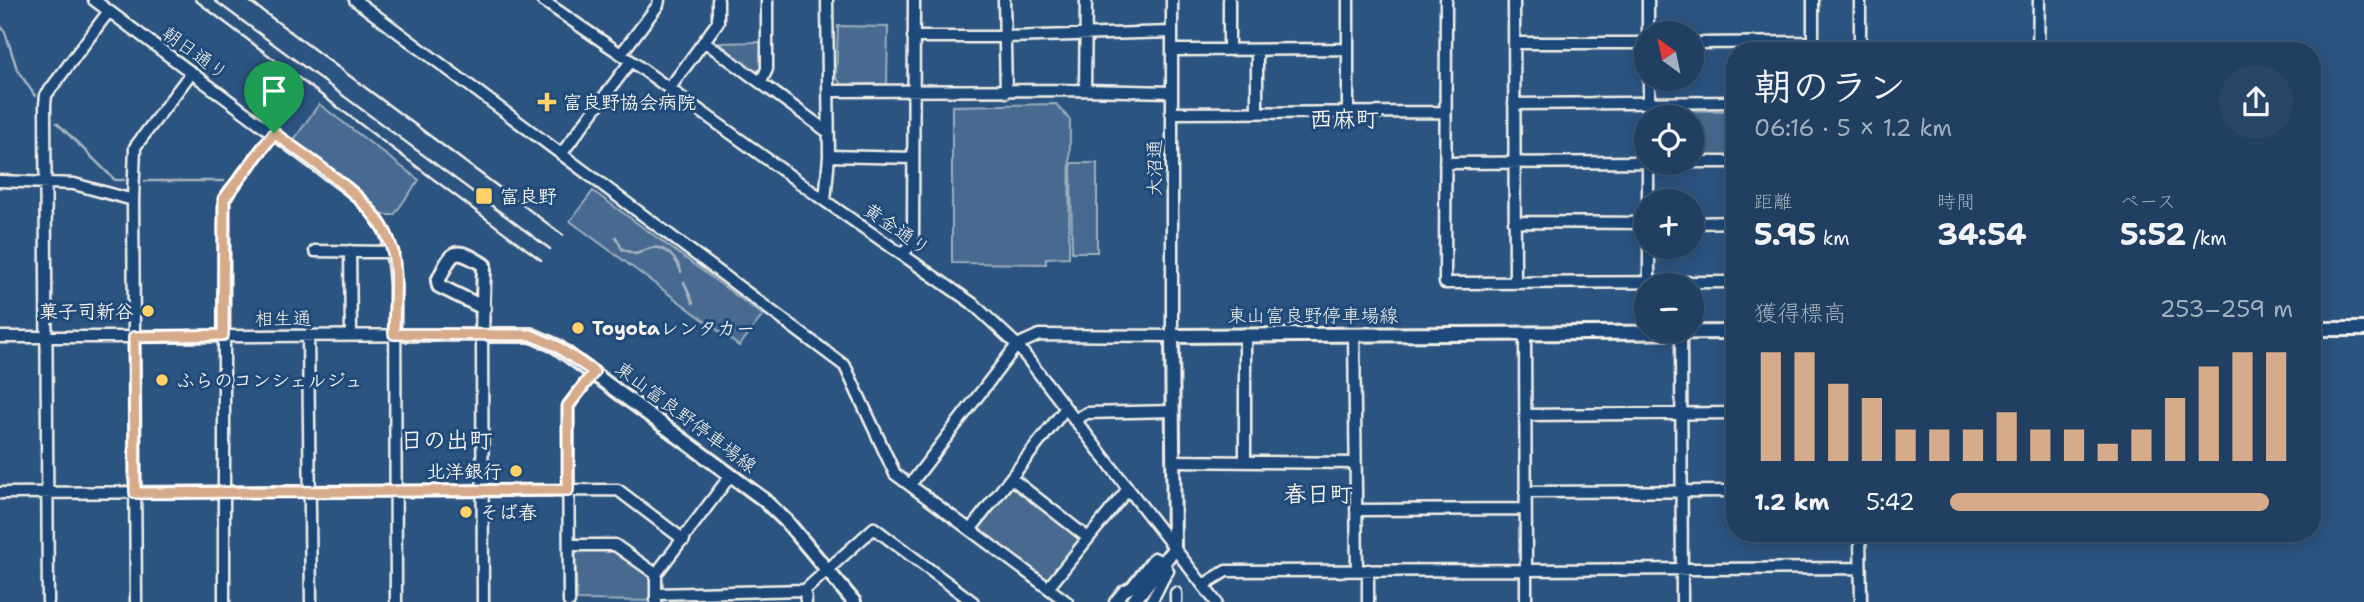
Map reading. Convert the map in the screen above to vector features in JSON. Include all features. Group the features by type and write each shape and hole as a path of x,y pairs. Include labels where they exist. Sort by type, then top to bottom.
{"main road":[{"path":"482,335 484,308 484,265 464,253 449,257 438,281 439,286 484,308"},
{"path":"2321,329 2364,328"},
{"name":"東山富良野停車場線","path":"1172,336 1634,332"},
{"name":"東山富良野停車場線","path":"1704,333 1726,332"},
{"name":"東山富良野停車場線","path":"482,335 531,335 542,338 594,372 763,499 787,522 855,602"},
{"path":"1133,602 1174,549 1172,336"}],"street":[{"name":"朝日通り","path":"94,0 274,133 372,210 384,228 393,252 395,285 396,602"},
{"path":"355,0 845,366 895,474 1067,602"},
{"name":"黄金通り","path":"542,0 972,303 1017,345 1216,602"},
{"path":"621,54 659,0"},
{"path":"668,89 718,22 718,0"},
{"path":"761,82 767,69 767,0"},
{"path":"825,201 829,156 827,0"},
{"path":"903,254 913,242 914,0"},
{"path":"1004,0 1006,92"},
{"path":"1085,90 1086,0"},
{"name":"大沼通","path":"1172,0 1172,336"},
{"path":"1229,0 1229,50"},
{"path":"1348,0 1348,113"},
{"path":"1446,0 1445,283 1634,284"},
{"path":"1514,0 1515,282"},
{"path":"1648,0 1648,21"},
{"path":"1813,0 1813,42"},
{"path":"1860,0 1860,42"},
{"path":"2038,42 2039,0"},
{"path":"48,602 46,95 109,11"},
{"path":"914,37 1171,32"},
{"path":"705,42 828,132"},
{"path":"1515,43 1634,43"},
{"path":"1704,43 1726,44"},
{"path":"1171,50 1348,49"},
{"path":"1257,51 1257,112"},
{"path":"562,153 631,61"},
{"path":"136,602 133,200 135,147 191,73"},
{"path":"829,91 1171,92"},
{"path":"1649,91 1649,102"},
{"path":"1514,104 1726,102"},
{"path":"1171,113 1446,112"},
{"path":"224,602 224,199 274,133"},
{"path":"829,156 913,158"},
{"path":"1704,162 1726,162"},
{"path":"1446,163 1634,163"},
{"path":"0,181 74,184 133,200"},
{"path":"1514,222 1634,223"},
{"path":"1704,223 1726,222"},
{"path":"315,251 393,252"},
{"path":"350,251 351,334"},
{"path":"1704,283 1726,282"},
{"path":"1245,334 1245,461"},
{"path":"1354,334 1356,510 1368,602"},
{"path":"1525,334 1526,602"},
{"path":"308,335 311,602"},
{"path":"482,335 483,602"},
{"name":"相生通","path":"0,337 482,335"},
{"path":"910,485 1017,345 1039,335 1172,336"},
{"path":"1681,343 1682,602"},
{"path":"569,602 568,406 594,372"},
{"path":"970,530 1065,409"},
{"path":"1074,421 1087,413 1173,411"},
{"path":"1525,415 1726,413"},
{"path":"1173,461 1355,463"},
{"path":"731,475 656,575 656,598 805,590 874,528 973,602"},
{"path":"1012,478 1088,538"},
{"path":"1048,588 1128,489"},
{"path":"0,493 618,490 684,540"},
{"path":"1525,492 1726,491"},
{"path":"1356,510 1525,509"},
{"path":"1860,542 1861,602"},
{"path":"569,545 615,544 656,575"},
{"path":"1115,602 1124,591 1132,587 1154,558 1163,562 1168,571 1158,584 1157,593 1150,602"},
{"path":"1203,585 1226,571 1860,568"},
{"path":"805,590 806,602"}],"shaded area":[{"path":"838,26 888,27 887,84 842,85 836,78"},
{"path":"762,42 763,68 755,72 719,43"},
{"path":"319,104 419,180 394,215 381,215 356,189 293,141"},
{"path":"1056,104 1070,120 1069,257 1046,258 1046,264 952,263 952,106"},
{"path":"1704,111 1726,111 1726,157 1704,157"},
{"path":"1071,163 1097,163 1097,252 1072,252"},
{"path":"593,191 763,315 739,346 570,221"},
{"path":"1011,485 1081,539 1047,582 977,528"},
{"path":"614,549 651,574 652,601 577,600 575,552"}],"waterway":[{"path":"0,25 5,32 17,69 35,96"},
{"path":"57,123 115,180 124,180"},
{"path":"145,181 224,181"},
{"path":"616,237 622,249 635,254 651,248 666,251 674,258 681,272"},
{"path":"684,282 693,303"}],"railway":[{"path":"195,0 541,260"},
{"path":"214,0 550,249"},
{"path":"248,0 563,235"}],"place":[{"name":"富良野協会病院","path":"547,102"},
{"name":"富良野","path":"484,196"},
{"name":"菓子司新谷","path":"148,311"},
{"name":"Toyotaレンタカー","path":"578,328"},
{"name":"ふらのコンシェルジュ","path":"162,380"},
{"name":"北洋銀行","path":"516,471"},
{"name":"そば春","path":"466,512"}],"district":[{"name":"西麻町","path":"1344,119"},
{"name":"日の出町","path":"446,440"},
{"name":"春日町","path":"1318,494"}],"route":[{"path":"274,133 353,193 372,210 384,228 393,252 394,334 531,335 556,346 594,372 568,406 568,490 135,493 134,337 223,335 224,199 274,133"}]}
